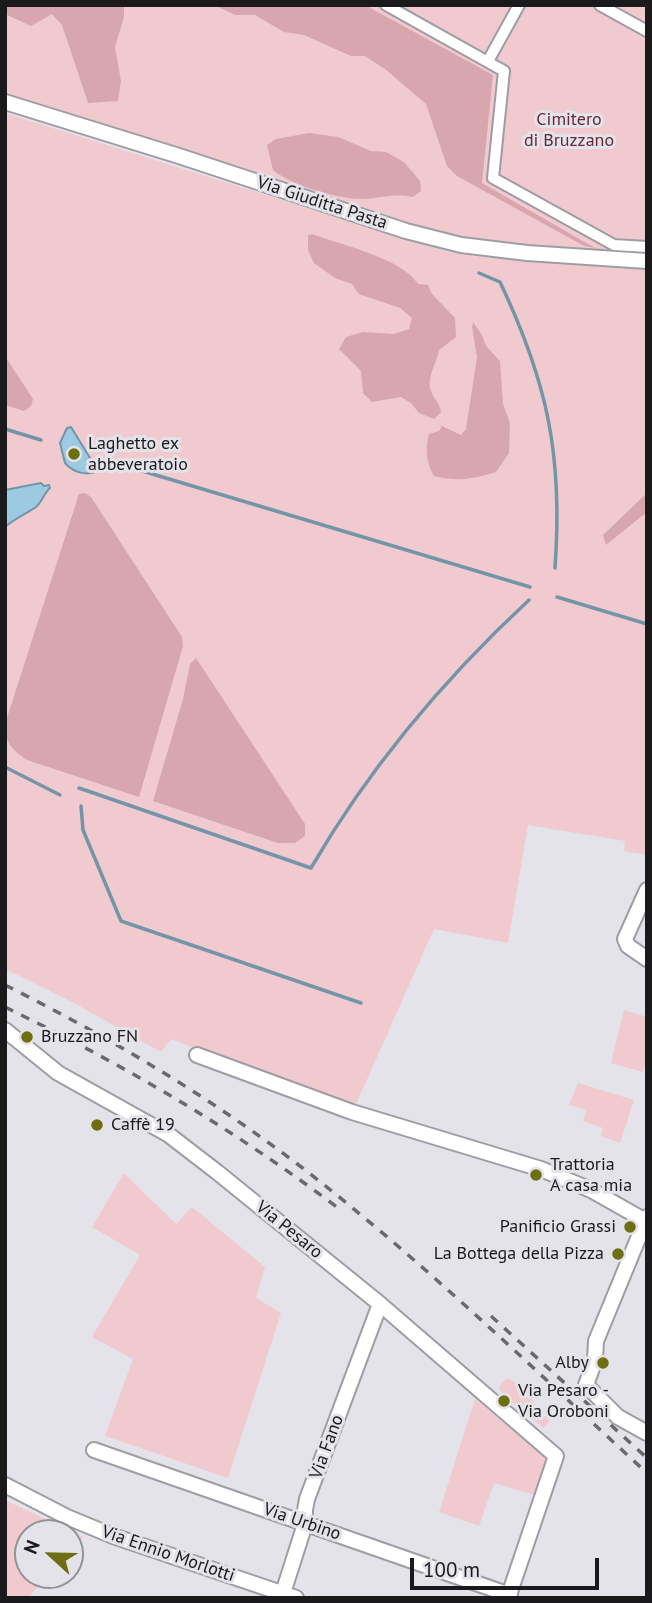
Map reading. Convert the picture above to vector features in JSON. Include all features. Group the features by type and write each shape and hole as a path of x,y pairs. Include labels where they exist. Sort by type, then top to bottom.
{"street":[{"path":"386,5 504,71 493,178 614,245 647,247"},
{"path":"488,61 519,5"},
{"path":"600,5 647,31"},
{"name":"Via Giuditta Pasta","path":"5,103 179,156 407,231 447,241 527,253 647,261"},
{"path":"647,890 625,939 628,946 647,959"},
{"name":"Via Pesaro","path":"5,1030 58,1073 169,1135 380,1304 555,1456 509,1596"},
{"path":"197,1055 352,1112 541,1169 591,1190 645,1218 596,1342 595,1360 586,1385 618,1417 647,1433"},
{"name":"Via Fano","path":"289,1595 306,1524 307,1499 380,1304"},
{"name":"Via Urbino","path":"94,1450 509,1596"},
{"name":"Via Ennio Morlotti","path":"5,1485 67,1517 125,1540 289,1595"}],"green space":[{"name":"Cimitero di Bruzzano","path":"5,5 647,5 647,254 609,251 549,256 489,251 5,106"},
{"path":"5,113 448,252 482,257 647,268 647,855 624,851 625,841 528,825 508,943 434,929 354,1109 171,1039 161,1052 74,1003 5,969"},
{"path":"624,1010 647,1017 647,1058 643,1072 611,1063"},
{"path":"578,1083 634,1100 620,1143 601,1136 603,1128 583,1121 586,1110 569,1105"},
{"path":"124,1173 176,1224 192,1207 265,1267 256,1298 281,1313 228,1478 105,1436 133,1359 92,1337 140,1255 92,1227"},
{"path":"507,1378 526,1392 550,1421 543,1428 501,1393 499,1387"},
{"path":"475,1399 547,1459 535,1495 494,1483 479,1526 439,1512"},
{"path":"5,1500 45,1519 14,1519 14,1589 36,1589 28,1598 5,1598"}],"shaded area":[{"path":"5,5 124,5 124,17 115,47 121,81 118,101 88,103 62,25 52,14 31,26 5,14"},
{"path":"214,5 365,5 493,75 482,183 595,248 584,246 457,176 447,166 426,104 385,69 365,56 351,56 304,35 284,32 255,15 235,15"},
{"path":"309,133 338,137 371,151 386,152 404,162 420,181 421,191 413,197 353,198 303,186 273,170 267,145 276,139"},
{"path":"308,235 370,253 399,267 418,284 428,285 432,294 455,318 456,337 439,350 431,375 431,391 441,412 434,419 419,413 411,403 401,397 372,402 363,393 361,371 339,349 346,337 363,332 394,334 409,329 412,318 400,308 359,294 352,284 335,278 314,263 308,250"},
{"path":"473,322 486,346 500,361 503,404 510,423 509,453 496,472 465,479 434,476 427,455 429,434 439,431 442,426 461,435 466,429 477,357"},
{"path":"5,356 33,399 31,406 24,411 5,405"},
{"path":"85,493 91,497 182,637 183,646 139,797 27,760 13,749 6,736 5,724 79,494"},
{"path":"647,493 647,512 606,545 603,535"},
{"path":"196,658 305,824 305,836 295,843 278,843 153,801 183,699 190,664"}],"water":[{"path":"71,427 98,471 80,473 65,463 60,443 67,428"},
{"path":"41,483 44,486 49,485 50,488 38,505 5,527 5,490"}],"waterway":[{"path":"479,273 500,282 541,388 549,421 557,491 555,568"},
{"path":"5,429 41,440"},
{"path":"129,467 530,587"},
{"path":"557,597 647,624"},
{"path":"79,788 311,868 358,795 410,726 468,661 529,600"},
{"path":"5,767 60,795"},
{"path":"81,806 83,830 121,921 361,1003"}],"railway":[{"path":"5,985 169,1076 286,1155 406,1253 647,1473"},
{"path":"5,1007 92,1051 176,1099 259,1151 338,1208"},
{"path":"491,1316 647,1458"}],"place":[{"name":"Laghetto ex abbeveratoio","path":"74,454"},
{"name":"Bruzzano FN","path":"27,1037"},
{"name":"Caffè 19","path":"97,1125"},
{"name":"Trattoria A casa mia","path":"536,1175"},
{"name":"Panificio Grassi","path":"630,1227"},
{"name":"La Bottega della Pizza","path":"618,1254"},
{"name":"Alby","path":"603,1363"},
{"name":"Via Pesaro - Via Oroboni","path":"504,1401"}]}
